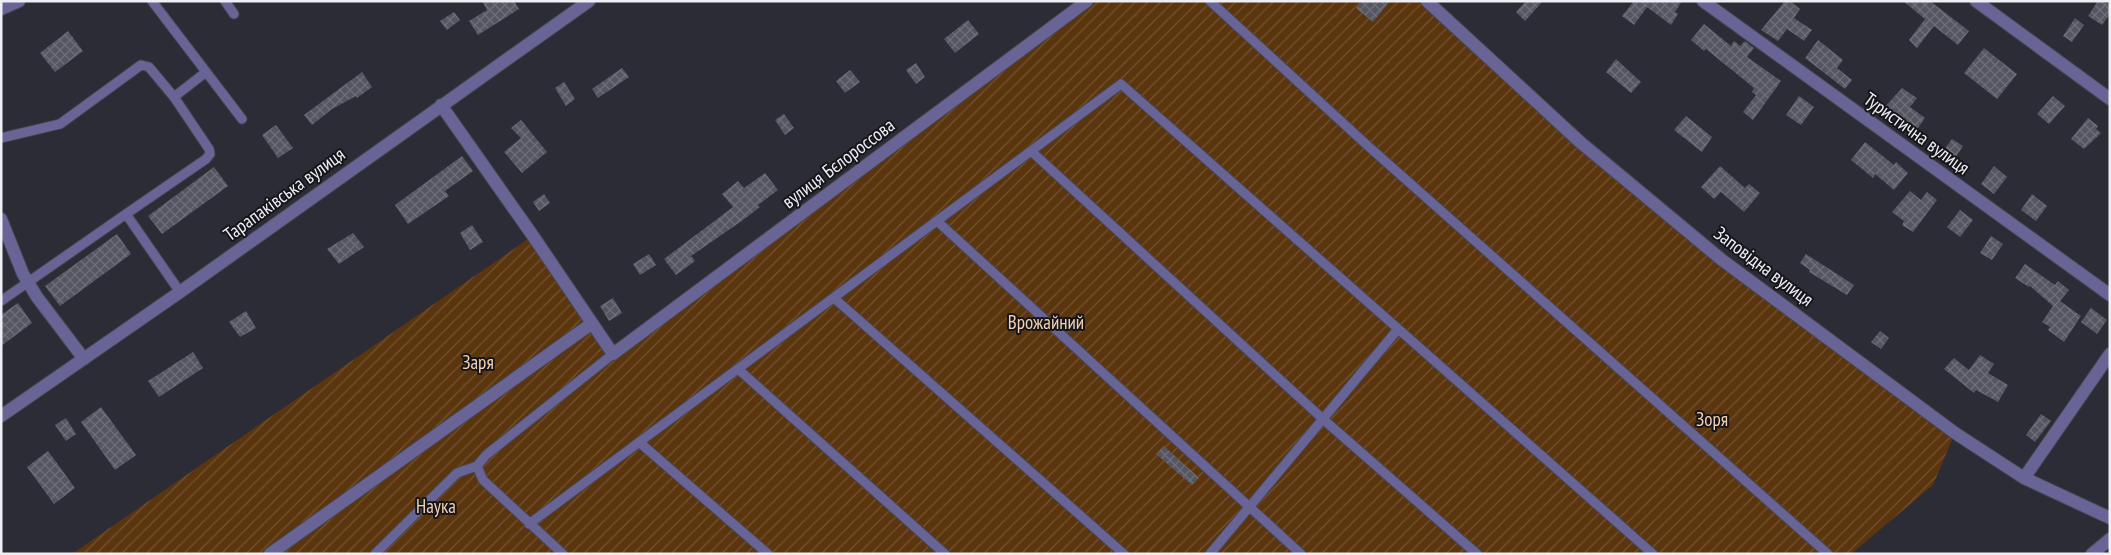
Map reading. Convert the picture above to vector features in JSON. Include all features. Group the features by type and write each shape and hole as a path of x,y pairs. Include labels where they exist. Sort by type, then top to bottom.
{"street":[{"path":"1,10 19,1"},
{"name":"Тарапаківська вулиця","path":"1,416 180,292 589,1"},
{"name":"вулиця Бєлороссова","path":"612,354 1087,1"},
{"name":"Заповідна вулиця","path":"1427,1 1580,142 1722,260 1955,433 2024,478 2110,518"},
{"name":"Туристична вулиця","path":"1703,1 2110,295"},
{"path":"1976,1 2110,99"},
{"path":"441,105 533,236 612,354"},
{"path":"1,218 17,262 28,282 84,359"},
{"path":"270,554 591,324"},
{"path":"2024,478 2110,354"},
{"path":"2092,554 2110,539"}],"lane":[{"path":"152,1 242,119"},
{"path":"225,1 234,14"},
{"path":"1210,1 1368,146 1828,554"},
{"path":"1,138 60,124 141,65 149,67 174,96 209,148 210,154 206,160 1,301"},
{"path":"174,96 206,72"},
{"path":"529,524 1121,84 1653,554"},
{"path":"1031,151 1324,420 1477,554"},
{"path":"126,214 180,292"},
{"path":"937,221 1301,554"},
{"path":"834,298 1124,554"},
{"path":"1210,554 1250,509 1398,329"},
{"path":"375,554 457,473 477,466 486,456 612,354"},
{"path":"738,369 945,554"},
{"path":"639,442 768,554"},
{"path":"477,466 483,480 559,552"}],"green space":[{"path":"1087,1 1427,1 1580,142 1955,433 1933,485 1851,554 72,554 531,237 609,356"}],"building":[{"path":"482,1 514,1 519,9 478,35 469,21 487,10"},
{"path":"1362,1 1390,1 1373,22 1356,8"},
{"path":"1526,1 1543,1 1525,21 1516,12"},
{"path":"1634,1 1682,1 1675,12 1678,14 1671,25 1647,7 1634,25 1622,16"},
{"path":"1785,1 1790,1 1800,9 1794,18 1812,30 1804,41 1787,29 1778,41 1761,30"},
{"path":"1903,1 1930,1 1969,31 1958,45 1934,26 1917,48 1909,40 1925,19"},
{"path":"2098,1 2110,4 2110,14 2102,25 2088,16"},
{"path":"454,12 460,20 447,30 440,21"},
{"path":"2075,18 2084,25 2072,42 2063,36"},
{"path":"968,20 979,34 955,53 944,39"},
{"path":"1704,24 1731,46 1734,41 1740,46 1745,41 1754,48 1747,57 1781,81 1753,120 1743,112 1756,95 1752,92 1754,88 1706,49 1704,51 1691,40"},
{"path":"68,31 83,51 55,72 40,53"},
{"path":"1818,40 1843,60 1837,68 1852,80 1845,89 1805,58"},
{"path":"1984,48 2017,74 1997,99 1964,73"},
{"path":"1616,59 1641,82 1631,93 1606,72"},
{"path":"916,63 925,77 916,84 906,70"},
{"path":"622,68 629,77 598,98 592,89"},
{"path":"850,70 860,82 845,93 836,81"},
{"path":"362,72 372,87 357,98 356,96 332,109 312,125 304,115"},
{"path":"564,82 575,99 566,106 555,88"},
{"path":"1902,88 1917,98 1910,107 1925,118 1916,131 1884,108"},
{"path":"1799,96 1814,107 1801,125 1786,115"},
{"path":"2053,96 2065,106 2049,124 2037,114"},
{"path":"784,114 794,128 785,135 775,120"},
{"path":"1686,116 1712,137 1702,152 1674,130"},
{"path":"2088,118 2098,126 2096,129 2101,133 2084,149 2071,139"},
{"path":"521,120 547,152 522,173 504,152 521,138 511,128"},
{"path":"276,125 293,148 278,158 262,135"},
{"path":"1952,139 1963,146 1953,161 1941,154"},
{"path":"1865,142 1894,165 1896,162 1908,173 1894,190 1875,174 1873,178 1851,160"},
{"path":"462,156 473,171 445,191 449,196 408,224 395,205"},
{"path":"1720,166 1745,188 1749,184 1760,193 1744,212 1721,192 1714,199 1701,187"},
{"path":"1994,166 2007,177 1994,194 1981,184"},
{"path":"214,167 228,186 162,234 148,216"},
{"path":"765,173 778,190 758,205 760,207 743,220 691,256 695,261 676,275 664,259 733,207 722,194 738,181 744,188"},
{"path":"1910,191 1921,200 1927,192 1937,200 1913,232 1902,225 1904,221 1892,212"},
{"path":"544,194 550,203 539,211 533,202"},
{"path":"2032,194 2047,206 2036,221 2021,210"},
{"path":"1960,210 1973,220 1960,237 1947,227"},
{"path":"472,225 483,242 470,250 460,233"},
{"path":"353,233 364,247 339,264 327,249"},
{"path":"117,234 131,254 60,306 45,286"},
{"path":"1991,236 2003,244 1992,260 1980,253"},
{"path":"649,254 656,265 640,275 633,264"},
{"path":"1806,254 1854,285 1847,295 1809,272 1810,270 1800,263"},
{"path":"2025,264 2055,285 2058,281 2069,290 2060,301 2081,316 2064,342 2048,330 2050,327 2042,322 2053,306 2030,286 2015,278"},
{"path":"613,298 622,313 609,321 600,306"},
{"path":"18,303 32,323 1,346 1,315"},
{"path":"2091,308 2107,320 2097,334 2081,322"},
{"path":"246,311 256,328 240,337 229,322"},
{"path":"1880,331 1889,338 1881,349 1871,342"},
{"path":"193,352 203,368 159,397 148,381"},
{"path":"1980,355 1994,364 1988,373 2008,385 1998,402 1976,390 1974,393 1944,369 1954,358 1969,370"},
{"path":"101,407 136,455 115,470 81,422"},
{"path":"2041,414 2051,421 2035,442 2026,435"},
{"path":"66,418 76,434 66,441 55,425"},
{"path":"1164,446 1199,478 1192,485 1156,454"},
{"path":"48,451 75,488 54,504 27,467"}],"park label":[{"name":"Врожайний","path":"1046,322"},
{"name":"Заря","path":"478,362"},
{"name":"Зоря","path":"1712,419"},
{"name":"Наука","path":"436,506"}]}
